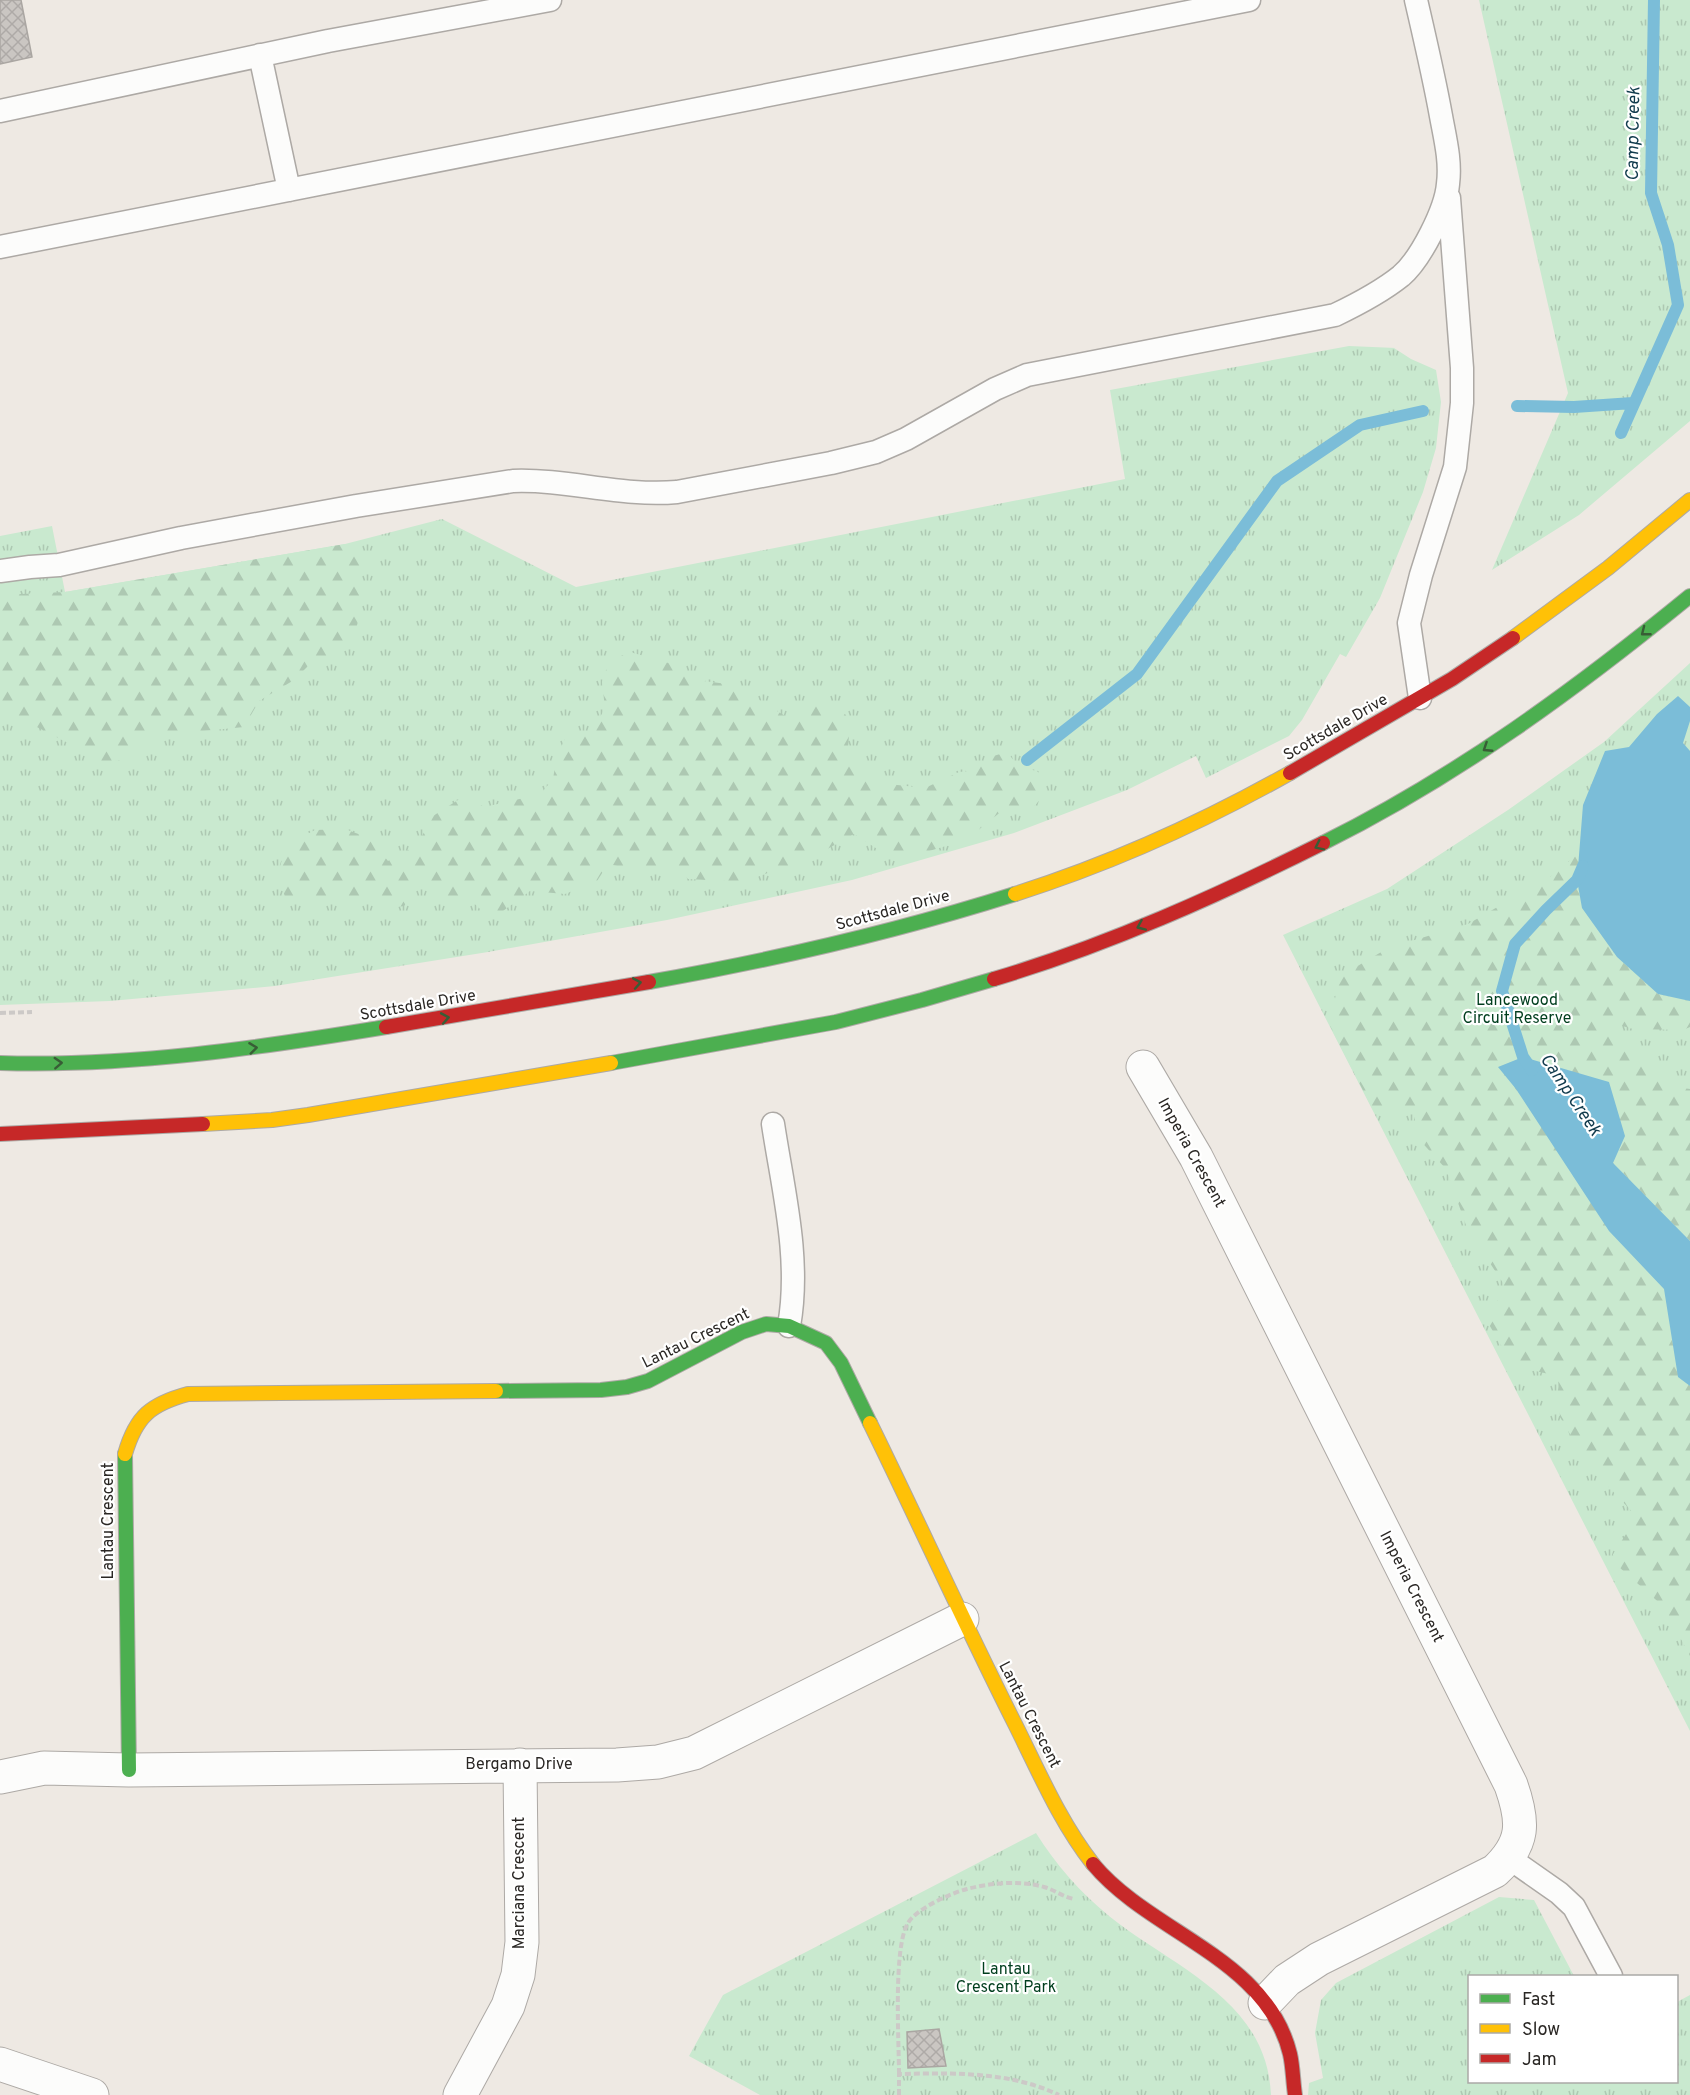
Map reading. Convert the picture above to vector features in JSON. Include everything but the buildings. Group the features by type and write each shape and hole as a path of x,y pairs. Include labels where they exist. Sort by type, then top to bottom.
{"main road":[{"name":"Scottsdale Drive","path":"0,1062 34,1064 157,1057 248,1049 343,1036 753,962 861,938 1028,890 1119,856 1231,806 1420,698 1464,671 1593,580 1690,500"},
{"path":"0,1134 268,1120 369,1104 835,1022 1032,968 1193,904 1332,840 1490,747 1568,691 1690,596"},
{"name":"Lantau Crescent","path":"129,1770 126,1453 132,1430 145,1413 163,1400 188,1394 602,1390 627,1387 648,1381 750,1329 766,1324 789,1326 826,1343 841,1363 926,1537 962,1619 1064,1821 1083,1852 1107,1879 1133,1900 1227,1963 1245,1979 1265,2003 1289,2050 1295,2080 1295,2095"}],"street":[{"name":"Imperia Crescent","path":"1143,1067 1196,1157 1511,1785 1520,1810 1519,1835 1509,1858"},
{"name":"Bergamo Drive","path":"0,1777 44,1768 129,1770 617,1765 658,1762 694,1753 962,1619"},
{"name":"Bergamo Drive","path":"0,1756 44,1768"},
{"name":"Marciana Crescent","path":"460,2095 507,2006 518,1975 522,1942 520,1765"},
{"path":"1265,2003 1287,1980 1319,1959 1495,1871 1509,1858"},
{"path":"0,2064 92,2095"}],"lane":[{"path":"0,111 260,55 550,0"},
{"path":"0,247 1250,0"},
{"path":"1416,0 1447,152 1462,368 1462,403 1455,467 1421,575 1409,623 1420,698"},
{"path":"260,55 289,190"},
{"path":"0,572 59,565 181,538 356,506 513,481 536,480 652,494 677,492 876,452 906,439 995,389 1027,375 1335,315 1374,296 1403,274 1434,228 1449,184"},
{"path":"772,1124 794,1259 794,1302 789,1326"},
{"path":"1509,1858 1559,1893 1574,1907 1610,1975"}],"path":[{"path":"0,1013 32,1012"},
{"path":"899,2095 899,1947 908,1922 921,1910 957,1892 990,1883 1045,1887 1066,1898 1081,1901 1107,1879"},
{"path":"898,2074 944,2073 1003,2078 1028,2082 1059,2095"}],"green space":[{"path":"1479,0 1690,0 1690,421 1579,515 1492,570 1568,393"},
{"path":"1349,346 1396,348 1394,348 1411,359 1436,370 1441,402 1436,448 1423,492 1380,598 1346,657 1340,654 1302,720 1289,736 1206,778 1196,756 1127,790 1014,833 852,880 667,920 488,952 275,986 110,1001 0,1005 0,536 52,526 65,592 345,544 442,519 576,587 1125,479 1110,390"},
{"path":"345,544 364,558 357,591 363,602 355,633 338,653 312,662 294,680 259,701 244,727 153,732 124,760 96,763 68,743 0,708 0,595 65,592"},
{"path":"630,652 672,664 688,679 735,685 790,719 805,708 830,703 846,715 849,735 847,761 879,783 925,788 959,772 969,771 990,757 1007,752 1019,767 1037,771 1047,783 1040,799 1032,807 1021,810 1003,810 966,840 909,857 885,854 854,834 813,857 746,882 688,879 677,869 636,870 608,864 597,881 565,894 530,891 491,920 470,899 444,902 435,884 422,883 404,906 385,909 363,897 285,897 278,874 286,845 315,830 345,829 369,838 388,861 417,845 433,816 458,800 471,799 484,807 543,791 553,779 557,755 567,735 592,732 605,708 602,682 609,661"},
{"name":"Lancewood Circuit Reserve","path":"1690,663 1690,1731 1283,935 1387,889 1508,810 1604,742"},
{"name":"Lancewood Circuit Reserve","path":"1579,853 1577,880 1582,908 1617,957 1658,994 1690,1001 1690,1027 1683,1030 1633,1029 1587,1016 1627,1051 1683,1088 1690,1089 1690,1241 1613,1163 1499,1067 1664,1289 1678,1376 1690,1386 1690,1656 1664,1607 1610,1559 1637,1517 1588,1465 1560,1417 1558,1376 1513,1366 1487,1321 1505,1286 1467,1228 1446,1169 1417,1137 1414,1113 1372,1108 1330,1026 1339,977 1388,948 1468,924 1551,876"},
{"name":"Lantau Crescent Park","path":"1036,1833 1060,1867 1098,1907 1187,1970 1235,2010 1253,2034 1265,2062 1271,2095 760,2095 689,2056 723,1995"},
{"path":"1499,1897 1534,1900 1573,1975 1468,1975 1468,2083 1678,2083 1678,2001 1690,1995 1690,2095 1308,2095 1309,2083 1323,2078 1315,2033 1321,2000 1336,1983"}],"water":[{"path":"1678,696 1690,707 1690,721 1683,743 1690,751 1690,1001 1658,994 1617,957 1582,908 1577,880 1583,805 1605,751 1629,747 1657,714"},
{"path":"1523,1057 1609,1082 1625,1136 1613,1163 1690,1241 1690,1386 1678,1377 1664,1289 1609,1231 1516,1089 1498,1067"}],"waterway":[{"name":"Camp Creek","path":"1621,433 1678,305 1668,245 1651,193 1654,0"},
{"path":"1517,406 1574,407 1633,403"},
{"path":"1027,760 1137,674 1277,481 1360,425 1423,411"},
{"name":"Camp Creek","path":"1532,1070 1523,1057 1502,991 1515,944 1577,880 1583,866"}],"traffic: fast":[{"path":"1323,843 1420,790 1467,761 1603,665 1690,596"},
{"path":"649,982 834,944 925,921 1015,894"},
{"path":"611,1063 836,1022 994,979"},
{"path":"0,1063 145,1059 242,1049 386,1027"},
{"path":"496,1391 601,1390 627,1387 648,1381 742,1332 766,1324 789,1326 826,1343 841,1363 870,1423"},
{"path":"125,1454 129,1770"}],"traffic: slow":[{"path":"1513,638 1608,568 1690,500"},
{"path":"1015,894 1156,841 1290,773"},
{"path":"203,1124 272,1120 308,1115 611,1063"},
{"path":"125,1454 134,1430 147,1414 164,1402 188,1394 496,1391"},
{"path":"870,1423 1060,1814 1093,1864"}],"traffic: jam":[{"path":"1290,773 1452,679 1513,638"},
{"path":"994,979 1079,951 1162,918 1323,843"},
{"path":"386,1027 649,982"},
{"path":"0,1134 203,1124"},
{"path":"1093,1864 1117,1888 1233,1970 1258,1994 1277,2021 1290,2054 1295,2095"}]}
